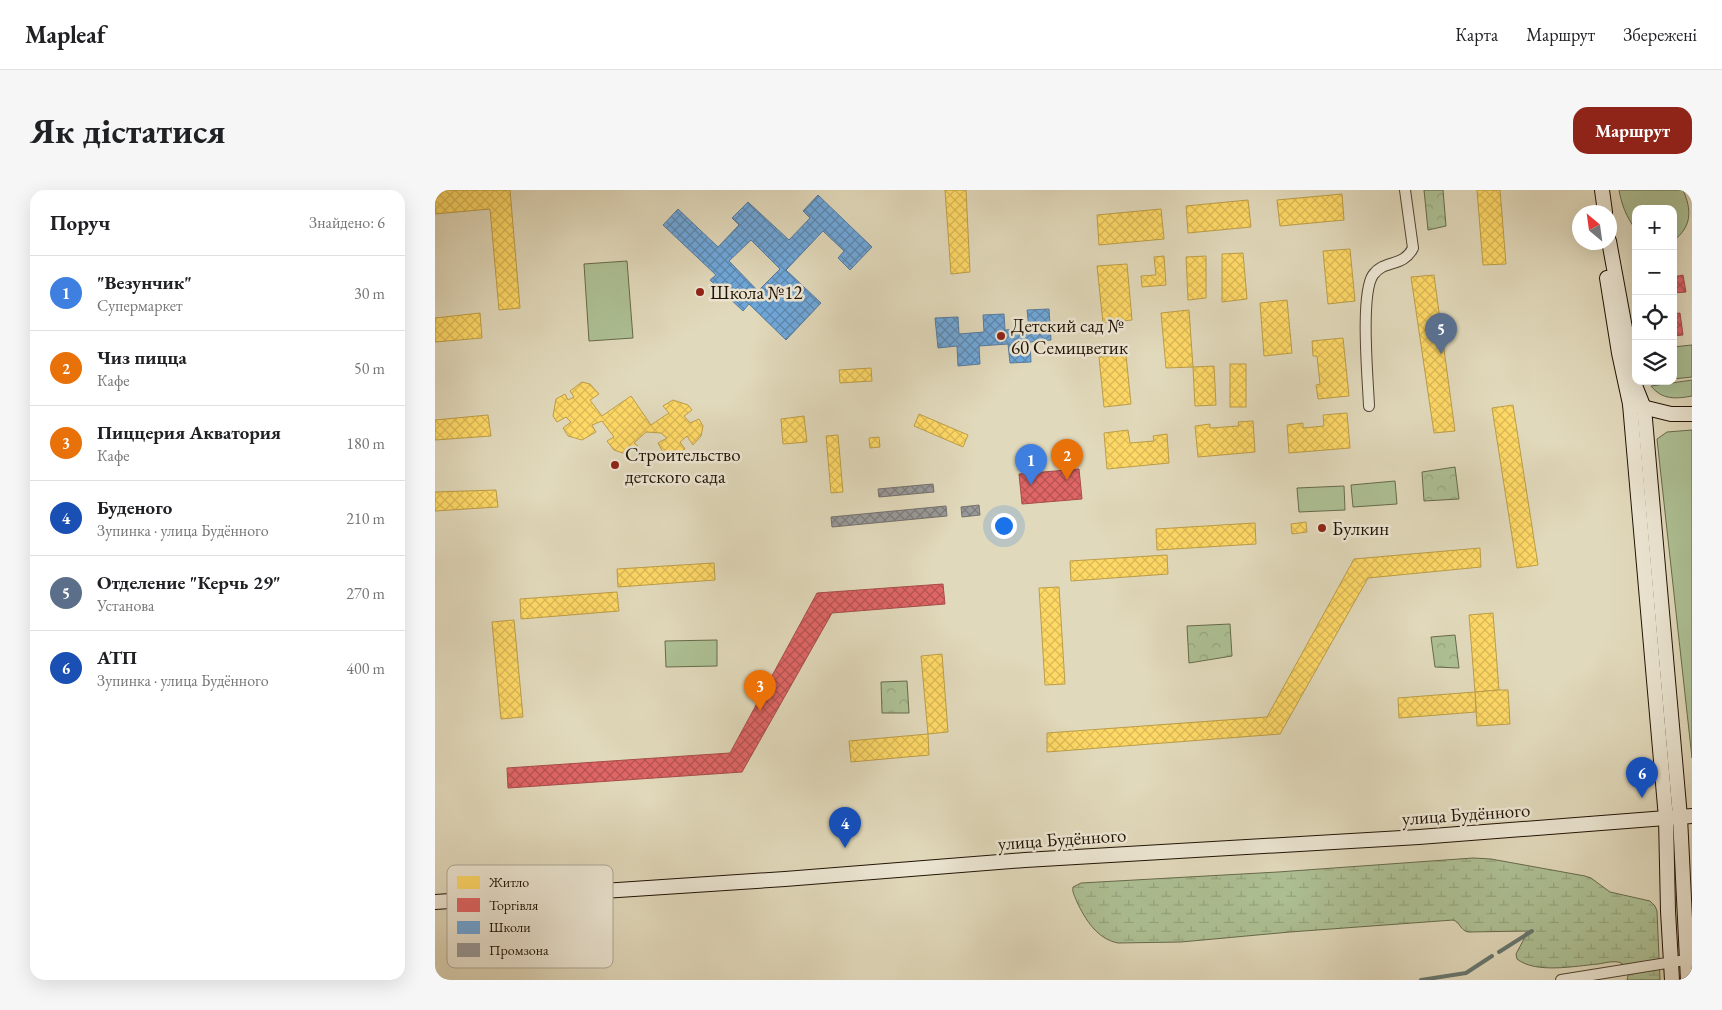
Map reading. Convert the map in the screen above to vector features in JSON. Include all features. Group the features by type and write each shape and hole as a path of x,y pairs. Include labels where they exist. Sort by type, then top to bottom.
{"main road":[{"path":"1594,190 1595,205"},
{"path":"1602,190 1604,205"},
{"path":"1602,250 1629,404 1680,817 1669,911 1673,980"},
{"path":"1611,250 1636,388 1644,408 1680,817 1690,959 1688,980"},
{"path":"1629,404 1671,414 1692,414"},
{"name":"улица Будённого","path":"613,890 1025,860 1419,837 1680,817"}],"street":[{"path":"1369,406 1367,288 1377,269 1402,262 1409,256 1413,248 1405,190"},
{"path":"1561,980 1690,959"}],"green space":[{"path":"1424,190 1443,190 1446,226 1428,230"},
{"path":"1619,190 1683,190 1688,204 1689,218 1684,230 1677,238 1677,205 1632,205 1632,223"},
{"path":"627,261 633,338 589,341 584,264"},
{"path":"1692,345 1692,377 1677,379 1677,347"},
{"path":"1692,380 1692,396 1675,398 1665,396 1655,391 1651,386 1677,385 1677,382"},
{"path":"1692,430 1692,758 1657,439 1667,432"},
{"path":"1455,467 1459,499 1424,501 1422,472"},
{"path":"1395,481 1397,504 1353,507 1351,485"},
{"path":"1344,486 1345,510 1299,512 1297,488"},
{"path":"1230,624 1232,656 1189,663 1187,626"},
{"path":"1455,635 1459,668 1435,667 1431,637"},
{"path":"717,640 717,666 666,667 665,641"},
{"path":"907,681 909,713 882,713 881,682"},
{"path":"1473,858 1491,859 1585,876 1591,878 1610,892 1650,901 1657,911 1660,980 1627,980 1629,972 1619,962 1556,968 1525,964 1517,959 1516,954 1525,937 1525,933 1530,931 1468,932 1463,930 1453,920 1181,942 1118,943 1098,933 1080,908 1073,891 1073,887 1081,883 1278,872"}],"building: Житло":[{"path":"435,190 510,190 520,308 499,310 490,209 435,214"},
{"path":"945,190 966,190 970,272 951,274"},
{"path":"1477,190 1500,190 1506,264 1483,265"},
{"path":"1342,194 1344,220 1280,226 1277,200"},
{"path":"1248,200 1251,227 1188,233 1186,206"},
{"path":"1161,209 1164,239 1099,245 1097,215"},
{"path":"1350,249 1355,301 1328,304 1323,251"},
{"path":"1243,253 1247,299 1222,302 1222,254"},
{"path":"1164,256 1166,285 1142,287 1141,276 1156,275 1154,257"},
{"path":"1206,256 1206,298 1188,300 1186,257"},
{"path":"1127,264 1132,320 1103,323 1097,266"},
{"path":"1434,275 1455,431 1434,433 1411,277"},
{"path":"1287,300 1292,353 1264,356 1260,303"},
{"path":"1189,310 1193,367 1166,368 1161,313"},
{"path":"480,313 482,338 435,342 435,318"},
{"path":"1343,338 1349,396 1318,399 1316,385 1320,384 1317,356 1313,356 1312,341"},
{"path":"1126,355 1131,404 1104,407 1099,357"},
{"path":"1230,364 1246,364 1246,407 1230,407"},
{"path":"1214,366 1216,405 1195,406 1193,367"},
{"path":"871,368 872,381 840,383 839,370"},
{"path":"582,382 590,384 599,394 590,400 602,416 631,396 651,425 669,413 663,406 673,400 688,405 692,410 684,416 690,423 699,419 703,426 701,436 693,445 687,436 680,442 685,449 675,456 663,452 658,443 667,438 661,433 646,432 634,443 638,446 626,454 614,450 607,441 614,437 602,421 592,425 596,432 582,440 568,436 563,428 571,422 566,417 557,422 553,416 556,399 565,394 568,400 574,397 570,391"},
{"path":"1513,405 1538,565 1517,568 1492,408"},
{"path":"1347,413 1350,448 1289,453 1287,425 1303,423 1303,428 1324,426 1323,415"},
{"path":"919,414 968,435 963,447 914,426"},
{"path":"488,415 491,436 435,440 435,420"},
{"path":"804,416 807,442 783,444 781,419"},
{"path":"1253,421 1255,452 1198,457 1195,426 1210,424 1210,428 1239,426 1238,422"},
{"path":"1128,430 1130,443 1154,441 1153,436 1167,434 1169,463 1107,469 1104,433"},
{"path":"838,435 843,492 831,493 826,436"},
{"path":"879,437 880,447 870,448 869,438"},
{"path":"496,490 498,507 435,511 435,492"},
{"path":"1306,522 1307,532 1292,534 1291,524"},
{"path":"1255,523 1256,544 1157,550 1156,529"},
{"path":"1480,548 1481,567 1368,578 1280,734 1047,752 1047,733 1267,717 1354,559"},
{"path":"1167,555 1168,574 1071,581 1070,561"},
{"path":"714,563 715,580 618,587 617,569"},
{"path":"1059,587 1065,684 1045,685 1039,588"},
{"path":"617,592 619,611 521,619 520,599"},
{"path":"1493,613 1499,690 1475,692 1469,615"},
{"path":"514,620 523,717 501,719 492,622"},
{"path":"942,654 948,732 928,734 921,656"},
{"path":"1508,690 1510,724 1477,726 1475,692"},
{"path":"1475,692 1476,712 1399,718 1398,698"},
{"path":"928,734 929,755 851,762 849,741"}],"building: Торгівля":[{"path":"1683,275 1686,292 1677,293 1677,276"},
{"path":"1677,313 1680,313 1683,335 1677,336"},
{"path":"1079,469 1082,499 1022,504 1019,474"},
{"path":"943,584 945,604 832,613 742,772 508,788 507,768 730,753 817,593"}],"building: Школи":[{"path":"818,195 872,247 850,270 838,258 844,251 823,231 786,270 821,303 786,340 749,304 743,311 710,280 716,275 663,225 678,209 718,247 739,225 732,218 748,202 789,240 810,218 803,211","holes":["751,240 780,269 758,291 729,261"]},
{"path":"1049,309 1051,340 1030,342 1031,362 1010,363 1008,344 979,346 980,364 958,366 957,346 938,348 935,318 958,317 959,334 984,332 983,315 1004,314 1005,330 1029,328 1027,310"}],"building: Промзона":[{"path":"933,484 934,492 879,497 878,489"},
{"path":"979,505 980,515 962,517 961,507"},
{"path":"946,506 947,516 832,527 831,517"}],"waterway":[{"path":"1499,952 1532,931"},
{"path":"1421,980 1466,973 1492,956"}],"place":[{"name":"Школа №12","path":"700,292"},
{"name":"Детский сад № 60 Семицветик","path":"1001,336"},
{"name":"Отделение \"Керчь 29\"","path":"1441,354"},
{"name":"Строительство детского сада","path":"615,465"},
{"name":"Чиз пицца","path":"1067,480"},
{"name":"\"Везунчик\"","path":"1031,485"},
{"name":"Булкин","path":"1322,528"},
{"name":"Пиццерия Акватория","path":"760,711"},
{"name":"АТП","path":"1642,798"},
{"name":"Буденого","path":"845,848"}]}
